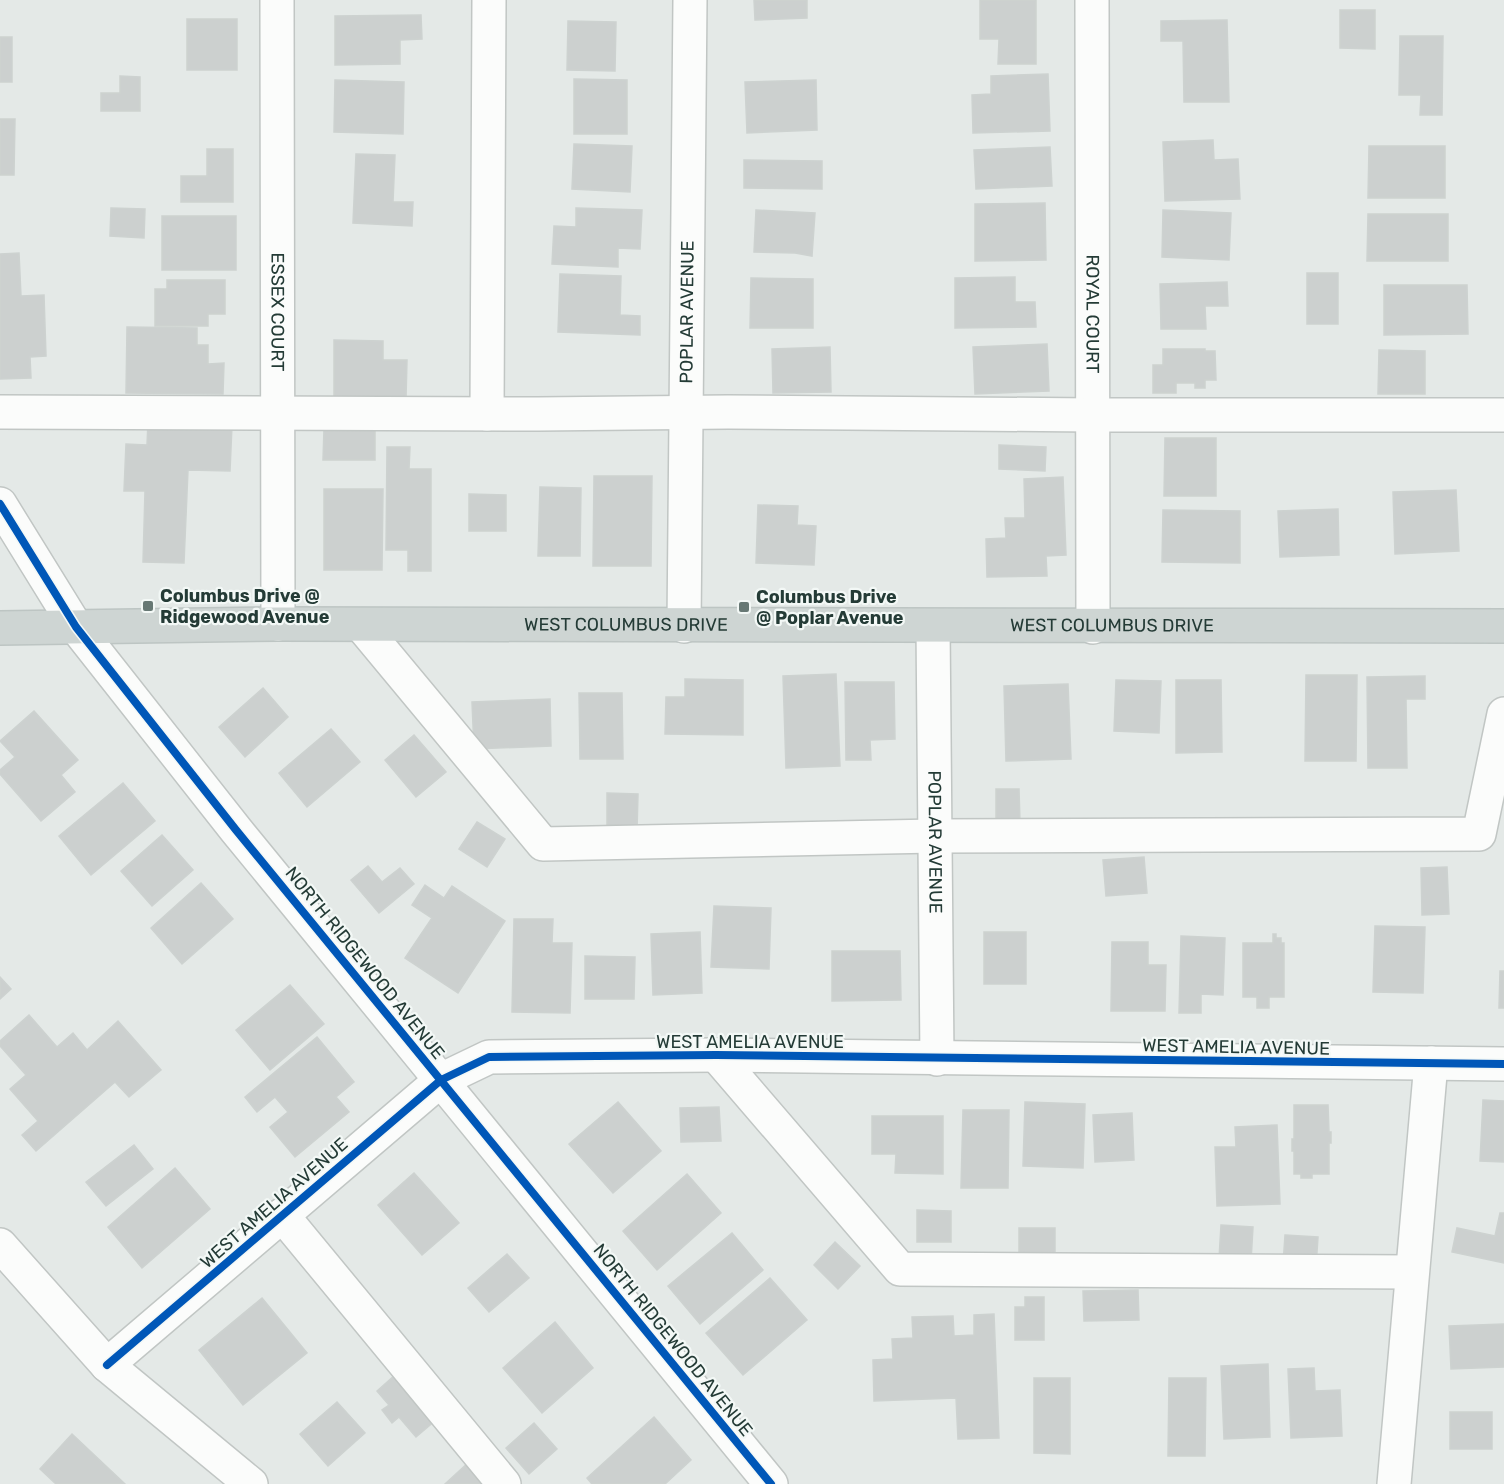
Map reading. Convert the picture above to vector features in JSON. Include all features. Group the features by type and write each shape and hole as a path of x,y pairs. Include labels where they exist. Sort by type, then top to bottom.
{"main road":[{"name":"WEST COLUMBUS DRIVE","path":"0,628 278,624 1504,626"}],"street":[{"name":"ESSEX COURT","path":"277,0 278,624"},
{"path":"487,414 489,0"},
{"name":"POPLAR AVENUE","path":"684,626 690,0"},
{"name":"ROYAL COURT","path":"1092,0 1093,627"},
{"path":"0,412 487,414 686,412 1093,416 1504,414"},
{"name":"NORTH RIDGEWOOD AVENUE","path":"0,504 76,627 236,830 771,1484"},
{"path":"360,625 543,844 935,836 1479,834 1504,714"},
{"name":"POPLAR AVENUE","path":"933,626 937,1059"},
{"path":"717,1055 900,1269 1412,1272"},
{"name":"WEST AMELIA AVENUE","path":"107,1365 441,1080 489,1057 717,1055 1504,1064"},
{"path":"1394,1484 1431,1064"},
{"path":"282,1215 504,1484"},
{"path":"0,1245 107,1365 251,1484"}],"building":[{"path":"754,0 807,0 807,18 755,20"},
{"path":"980,0 1036,0 1036,64 998,64 999,39 980,39"},
{"path":"1340,10 1375,10 1375,49 1340,48"},
{"path":"421,15 422,39 400,40 400,64 335,65 335,16"},
{"path":"187,19 237,19 237,70 187,70"},
{"path":"1227,20 1229,102 1184,102 1183,41 1161,41 1161,21"},
{"path":"568,21 616,22 615,71 567,70"},
{"path":"1400,36 1443,36 1442,115 1420,115 1421,95 1399,95"},
{"path":"0,37 12,37 12,82 0,82"},
{"path":"1048,74 1050,131 973,133 972,95 991,94 991,76"},
{"path":"120,76 140,77 140,111 101,111 101,93 120,93"},
{"path":"574,79 627,80 627,134 574,134"},
{"path":"335,80 404,82 403,134 334,132"},
{"path":"816,80 817,130 747,133 745,82"},
{"path":"0,119 15,119 14,175 0,175"},
{"path":"1213,140 1214,160 1238,159 1240,199 1165,201 1163,142"},
{"path":"574,144 632,146 630,192 572,189"},
{"path":"1369,146 1445,146 1445,198 1368,198"},
{"path":"1050,147 1052,186 976,189 974,150"},
{"path":"207,149 233,149 233,202 181,202 181,176 207,176"},
{"path":"356,154 395,155 393,202 413,202 412,226 353,223"},
{"path":"744,160 822,161 822,189 744,188"},
{"path":"1045,203 1046,260 975,261 975,204"},
{"path":"111,208 145,209 144,238 110,236"},
{"path":"576,208 642,210 640,249 618,248 618,267 552,264 554,226 576,227"},
{"path":"756,210 815,213 812,256 795,253 754,252"},
{"path":"1163,210 1231,213 1229,260 1162,257"},
{"path":"1368,214 1448,214 1448,261 1367,261"},
{"path":"162,216 236,216 236,270 162,270"},
{"path":"19,253 21,296 44,295 46,356 30,357 31,378 0,379 0,254"},
{"path":"1307,273 1338,273 1338,324 1307,324"},
{"path":"560,274 621,276 620,315 640,316 640,335 558,332"},
{"path":"1015,277 1015,302 1035,302 1036,327 955,328 955,278"},
{"path":"751,278 813,279 813,328 750,328"},
{"path":"167,280 225,280 225,314 208,314 208,326 155,326 155,289 167,289"},
{"path":"1227,282 1228,306 1205,306 1206,329 1161,329 1160,284"},
{"path":"1384,285 1467,285 1468,334 1384,335"},
{"path":"127,327 197,328 197,345 208,345 208,364 224,363 223,394 126,393"},
{"path":"334,340 383,341 383,360 407,360 406,398 334,397"},
{"path":"1047,344 1049,391 975,394 973,347"},
{"path":"830,347 831,392 773,393 772,349"},
{"path":"1163,349 1215,351 1216,380 1205,380 1205,388 1195,388 1195,383 1176,383 1176,393 1153,393 1153,365 1163,365"},
{"path":"1379,350 1425,351 1425,394 1378,394"},
{"path":"148,422 232,425 230,471 188,470 184,563 143,562 145,491 124,491 126,444 147,445"},
{"path":"324,429 375,429 375,460 323,460"},
{"path":"1165,438 1216,438 1216,496 1164,496"},
{"path":"999,445 1046,447 1045,471 999,469"},
{"path":"387,447 410,447 409,469 431,469 431,571 408,571 408,550 386,550"},
{"path":"594,476 652,476 651,566 593,566"},
{"path":"1063,477 1066,555 1046,556 1047,576 987,577 986,539 1006,538 1005,518 1025,518 1024,479"},
{"path":"540,487 581,488 580,556 538,556"},
{"path":"324,489 383,489 382,570 324,570"},
{"path":"1456,490 1459,551 1395,554 1393,492"},
{"path":"469,494 506,495 506,531 469,531"},
{"path":"758,505 798,506 797,525 816,526 814,565 756,563"},
{"path":"1338,509 1339,555 1280,557 1278,511"},
{"path":"1163,510 1240,511 1240,563 1162,562"},
{"path":"836,674 840,766 786,768 783,676"},
{"path":"1306,675 1357,675 1356,761 1305,761"},
{"path":"1425,676 1425,699 1406,699 1407,768 1368,768 1367,677"},
{"path":"685,679 743,680 743,735 665,734 666,697 685,697"},
{"path":"1116,680 1161,681 1159,733 1114,731"},
{"path":"1176,680 1221,680 1222,752 1176,753"},
{"path":"845,682 894,682 895,739 870,740 871,760 846,760"},
{"path":"1068,684 1071,759 1006,761 1004,686"},
{"path":"263,688 288,717 245,757 219,727"},
{"path":"579,693 622,693 623,759 580,759"},
{"path":"550,699 551,746 474,749 472,702"},
{"path":"34,711 78,760 61,775 75,792 41,821 0,774 0,770 15,757 0,741"},
{"path":"331,729 360,762 307,807 279,773"},
{"path":"414,735 446,772 416,797 385,760"},
{"path":"123,783 155,821 91,875 59,836"},
{"path":"996,789 1019,789 1020,823 996,823"},
{"path":"607,793 638,794 637,830 607,830"},
{"path":"477,822 505,839 487,867 459,849"},
{"path":"162,835 193,870 152,906 121,871"},
{"path":"1144,857 1147,893 1106,896 1103,860"},
{"path":"368,866 382,882 400,868 414,884 379,913 351,880"},
{"path":"1447,867 1449,914 1422,915 1421,868"},
{"path":"201,883 233,919 182,964 151,928"},
{"path":"425,885 444,898 452,886 505,921 458,993 405,958 432,918 412,905"},
{"path":"714,906 771,908 769,969 711,967"},
{"path":"514,919 553,919 552,943 572,943 570,1013 512,1012"},
{"path":"1375,926 1425,927 1423,993 1373,992"},
{"path":"700,932 702,993 653,995 651,934"},
{"path":"984,932 1026,932 1026,984 984,984"},
{"path":"1273,934 1276,934 1276,938 1281,938 1281,943 1284,943 1284,997 1269,997 1269,1008 1257,1008 1257,997 1243,997 1243,943 1273,943"},
{"path":"1181,936 1225,938 1223,995 1201,994 1201,1013 1179,1013"},
{"path":"1112,942 1148,942 1148,965 1166,965 1165,1011 1111,1011"},
{"path":"832,951 900,951 901,1000 832,1001"},
{"path":"585,956 635,957 634,999 585,999"},
{"path":"1500,971 1504,971 1504,1008 1499,1008"},
{"path":"0,977 11,989 0,999"},
{"path":"290,985 324,1024 270,1070 236,1030"},
{"path":"29,1015 57,1047 73,1033 87,1050 118,1021 161,1070 129,1097 115,1082 36,1151 22,1135 38,1121 10,1089 26,1075 0,1046 0,1041"},
{"path":"317,1037 354,1082 336,1097 349,1112 295,1157 270,1127 288,1112 275,1097 257,1112 245,1097"},
{"path":"1483,1100 1504,1101 1504,1162 1480,1161"},
{"path":"618,1102 661,1151 613,1193 569,1144"},
{"path":"1025,1102 1085,1104 1083,1168 1023,1166"},
{"path":"1294,1105 1328,1105 1329,1132 1331,1132 1329,1174 1312,1174 1312,1178 1301,1178 1301,1174 1294,1174 1292,1139 1294,1139"},
{"path":"719,1107 721,1141 681,1142 680,1108"},
{"path":"963,1110 1009,1110 1008,1188 961,1188"},
{"path":"1132,1113 1134,1160 1095,1162 1093,1115"},
{"path":"872,1116 943,1116 943,1174 895,1173 896,1154 872,1154"},
{"path":"1277,1125 1280,1204 1217,1206 1215,1147 1236,1147 1235,1127"},
{"path":"134,1145 153,1169 106,1206 86,1182"},
{"path":"175,1168 210,1209 142,1268 108,1227"},
{"path":"414,1173 459,1223 422,1255 378,1205"},
{"path":"687,1174 721,1213 657,1270 623,1231"},
{"path":"917,1210 951,1211 951,1242 917,1242"},
{"path":"1500,1213 1504,1213 1504,1263 1452,1252 1457,1228 1495,1236"},
{"path":"1221,1225 1253,1227 1251,1261 1219,1259"},
{"path":"1019,1228 1055,1228 1055,1266 1019,1266"},
{"path":"732,1233 763,1270 700,1324 668,1286"},
{"path":"1285,1235 1318,1237 1316,1267 1283,1265"},
{"path":"835,1242 860,1266 838,1289 814,1265"},
{"path":"507,1254 529,1278 489,1312 468,1288"},
{"path":"770,1278 807,1320 743,1375 706,1333"},
{"path":"1138,1290 1139,1320 1084,1321 1083,1291"},
{"path":"1025,1297 1044,1297 1044,1340 1015,1340 1015,1307 1025,1307"},
{"path":"262,1298 307,1353 243,1405 199,1350"},
{"path":"994,1314 999,1438 958,1439 956,1398 874,1401 873,1360 893,1359 892,1339 913,1338 912,1317 953,1316 954,1336 974,1335 974,1315"},
{"path":"555,1322 593,1368 542,1413 503,1368"},
{"path":"1504,1324 1504,1367 1451,1369 1449,1326"},
{"path":"1268,1364 1270,1437 1224,1439 1221,1366"},
{"path":"1314,1368 1315,1391 1340,1390 1342,1436 1291,1438 1288,1369"},
{"path":"395,1375 436,1420 416,1437 399,1417 392,1423 382,1410 389,1405 377,1391"},
{"path":"1034,1378 1070,1378 1070,1454 1034,1453"},
{"path":"1169,1378 1206,1378 1205,1456 1168,1456"},
{"path":"337,1402 365,1433 328,1466 300,1434"},
{"path":"1450,1412 1492,1412 1492,1449 1450,1449"},
{"path":"654,1417 691,1460 665,1484 592,1484 587,1478"},
{"path":"534,1423 557,1449 529,1474 506,1448"},
{"path":"72,1434 125,1484 56,1484 40,1469"},
{"path":"470,1461 491,1484 445,1484"}],"cycle path":[{"path":"0,504 76,627 236,830 771,1484"},
{"path":"107,1365 441,1080 489,1057 716,1055 1504,1064"}],"place":[{"name":"Columbus Drive @ Ridgewood Avenue","path":"148,606"},
{"name":"Columbus Drive @ Poplar Avenue","path":"744,607"}]}
